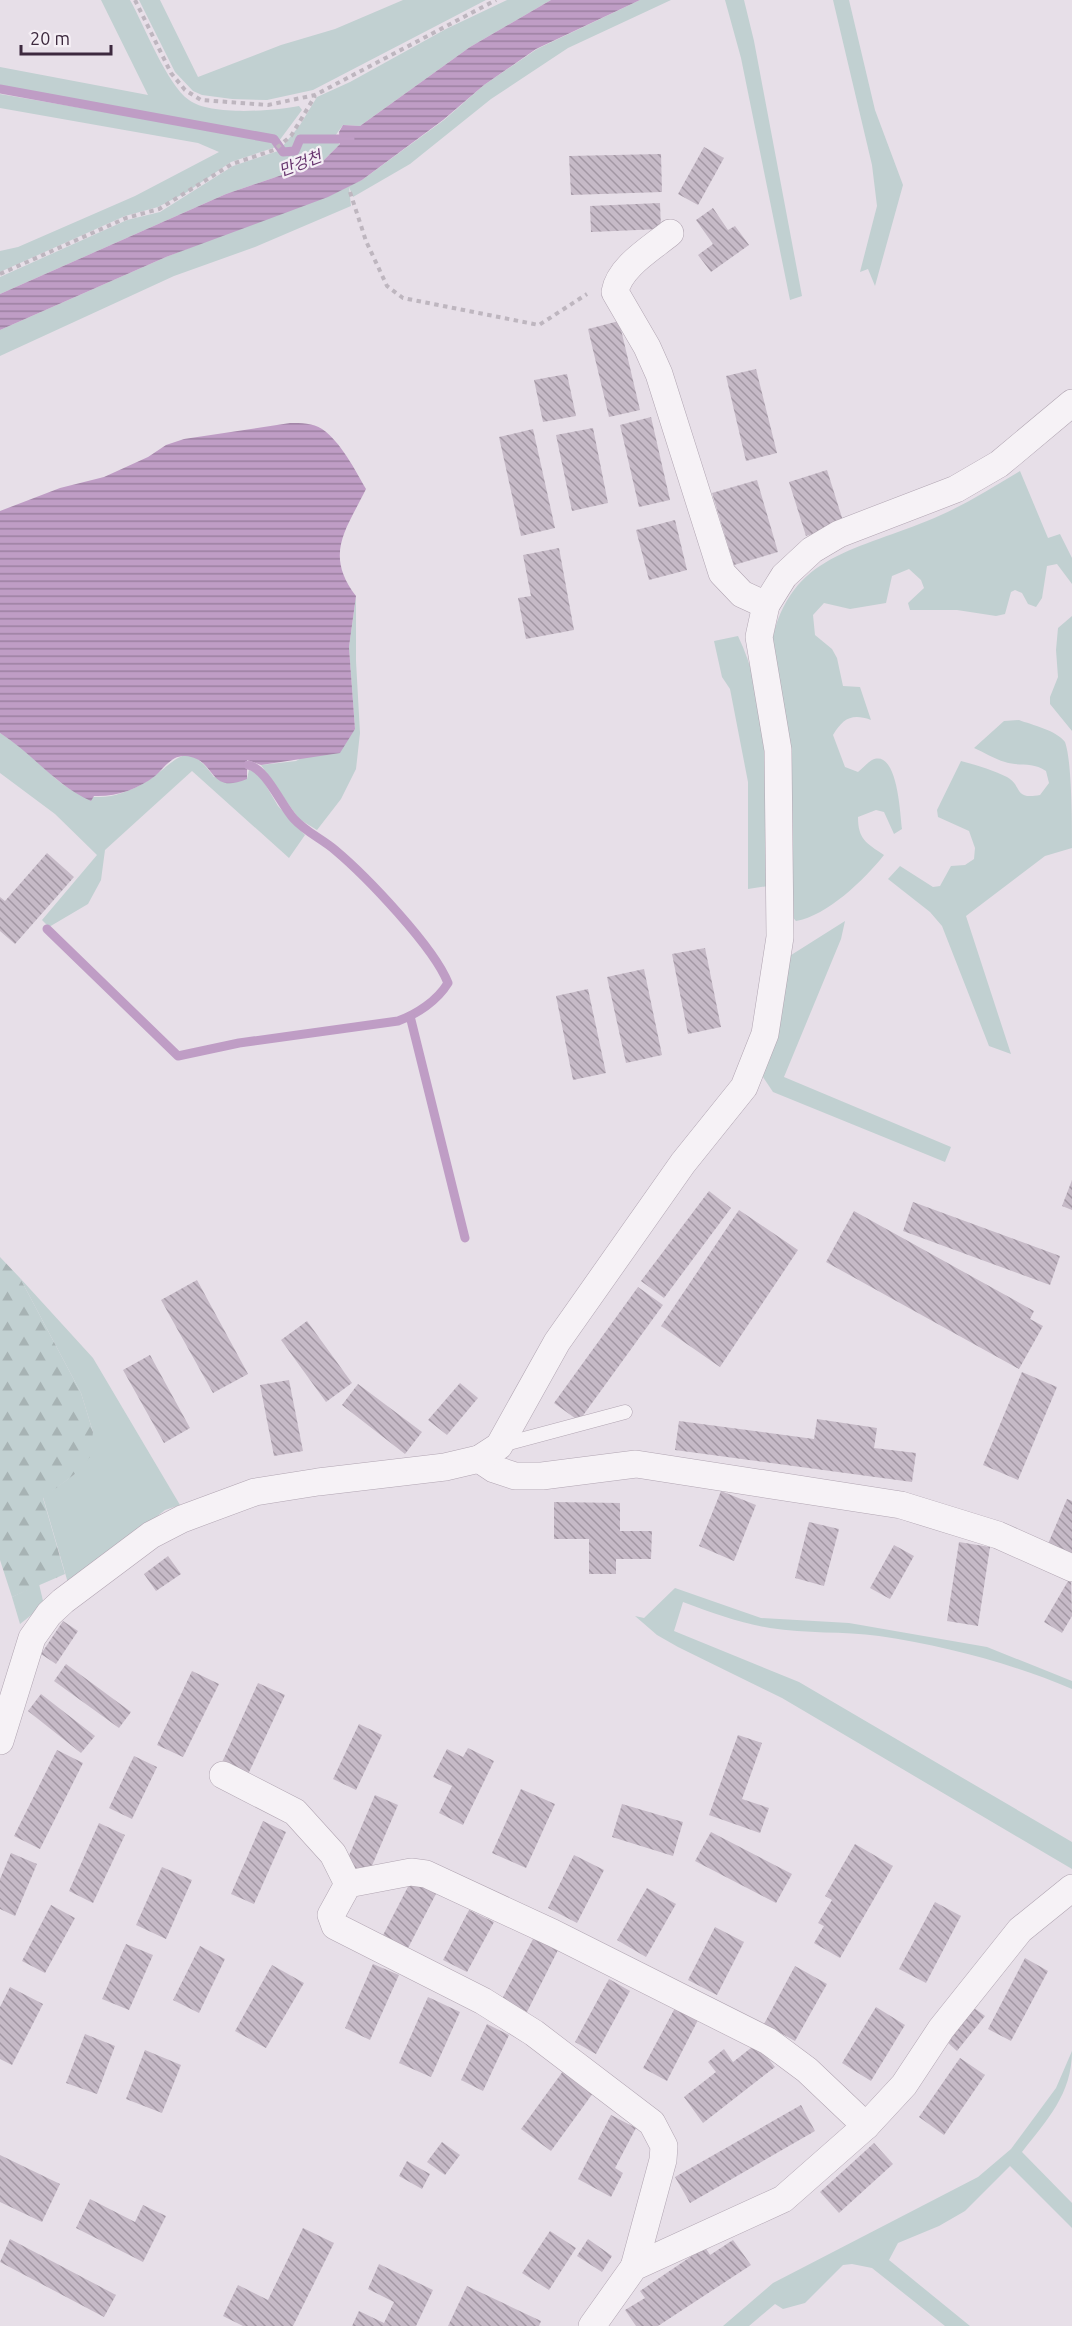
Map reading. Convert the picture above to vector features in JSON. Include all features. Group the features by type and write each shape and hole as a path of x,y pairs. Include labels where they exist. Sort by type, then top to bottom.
{"street":[{"path":"670,233 637,261 616,283 615,292 659,374 722,573 742,594 766,605"},
{"path":"0,1741 32,1638 45,1619 63,1601 151,1534 182,1519 255,1492 318,1482 404,1474 489,1452 557,1342 682,1163 744,1087 765,1034 780,937 778,750 759,638 766,605 784,576 812,550 839,534 956,489 999,464 1072,403"},
{"path":"489,1452 494,1469 515,1476 542,1476 636,1464 901,1505 998,1535 1072,1568"},
{"path":"223,1775 295,1812 333,1854 348,1884"},
{"path":"592,2326 634,2267 663,2160 664,2146 656,2128 534,2033 483,2001 335,1926 331,1915 348,1884 402,1873 426,1874 553,1933 768,2041 807,2070 866,2126"},
{"path":"634,2267 783,2199 866,2126 904,2085 941,2029 1020,1930 1072,1888"}],"lane":[{"path":"489,1452 625,1412"}],"path":[{"path":"135,0 171,73 185,90 201,100 268,105 315,95 496,0"},
{"path":"0,274 126,218 159,209 232,164 274,150 291,136 315,95"},
{"path":"350,192 358,221 387,286 403,298 539,325 593,290 604,286 615,292"}],"green space":[{"path":"101,0 130,0 172,82 189,100 199,105 226,110 258,111 299,106 302,110 279,141 275,137 0,86 0,67 148,95"},
{"path":"139,0 160,0 198,77 281,45 335,29 403,0 486,0 313,90 267,100 232,99 202,95 193,91 175,72"},
{"path":"507,0 551,0 470,47 360,126 343,125 335,136 301,136 294,149 282,147 300,125 317,97 350,82 446,29"},
{"path":"640,0 671,0 568,48 491,99 410,164 353,197 349,187 351,206 255,247 174,276 0,356 0,330 166,257 362,180 444,120 484,85 537,49"},
{"path":"725,0 744,0 754,41 802,296 790,300 741,58"},
{"path":"833,0 849,0 875,110 903,185 875,286 868,269 860,272 877,206 872,165"},
{"path":"0,94 273,141 276,147 231,162 187,192 158,207 125,216 0,272 0,251 18,247 135,196 219,152 198,143 0,108"},
{"path":"302,141 334,141 340,144 323,161 226,194 0,294 0,277 127,220 160,212 233,166 278,151 296,152"},
{"path":"1020,471 1048,538 1060,534 1072,558 1072,584 1057,564 1047,566 1042,598 1036,607 1028,604 1022,593 1015,590 1011,592 1005,614 996,616 957,610 910,610 908,603 924,588 921,580 909,569 892,576 886,603 850,609 824,603 813,615 815,635 832,649 837,658 843,686 860,687 871,720 853,717 844,721 833,735 845,767 858,772 872,760 881,759 887,764 896,785 902,829 894,834 884,812 876,810 858,817 861,836 884,855 867,875 832,904 808,918 796,921 785,909 770,652 778,620 790,595 806,577 826,562 951,510"},
{"path":"356,596 356,661 360,733 356,769 341,799 317,830 299,819 261,765 296,761 355,729 349,647"},
{"path":"1072,616 1072,731 1050,704 1050,697 1058,677 1056,650 1058,628"},
{"path":"738,636 750,666 758,696 768,791 768,886 748,889 748,782 730,689 722,677 714,641"},
{"path":"1019,720 1050,731 1065,742 1070,778 1072,848 1045,856 966,916 1011,1054 989,1046 942,926 930,912 888,879 900,866 933,887 940,886 951,866 965,865 974,859 975,848 969,831 938,817 937,810 961,761 1007,777 1026,796 1040,795 1049,783 1046,771 1036,766 1001,761 974,748 1004,721"},
{"path":"0,733 28,753 61,783 88,796 111,796 133,789 177,758 190,755 205,766 214,777 247,779 249,770 258,772 278,806 305,835 289,858 192,771 105,850 101,880 88,904 49,927 42,920 97,855 55,814 0,773"},
{"path":"845,921 841,939 784,1077 951,1147 945,1162 773,1092 761,1074 788,957"},
{"path":"0,1257 20,1278 81,1393 93,1432 90,1457 75,1474 43,1498 65,1574 12,1597 0,1560"},
{"path":"20,1278 93,1358 180,1505 165,1510 88,1571 68,1583 43,1497 75,1474 93,1432 81,1393"},
{"path":"39,1584 44,1605 20,1624 12,1597"},
{"path":"675,1588 761,1618 849,1623 987,1647 1072,1681 1072,1689 1001,1663 904,1640 865,1634 797,1631 759,1626 683,1602 674,1631 799,1682 1072,1842 1072,1869 782,1698 657,1635 635,1616 644,1618"},
{"path":"1072,2051 1068,2080 1063,2093 1049,2117 1022,2152 1072,2203 1072,2228 1010,2166 965,2211 939,2226 898,2243 889,2260 970,2326 945,2326 872,2268 852,2264 843,2265 805,2303 783,2309 775,2304 749,2326 723,2326 773,2283 978,2177 1011,2149 1056,2088"}],"shaded area":[{"path":"551,0 640,0 536,49 484,85 443,120 362,180 328,197 166,257 0,330 0,294 226,194 323,161 340,144 339,132 343,125 360,126 470,47"},
{"path":"290,423 315,426 329,435 347,457 366,489 346,530 340,554 341,567 346,581 356,596 349,647 355,729 340,753 261,765 247,760 247,779 234,783 218,780 203,763 195,758 180,756 148,781 126,791 94,796 91,801 66,787 0,733 0,511 60,488 104,477 148,457 166,445 184,439"}],"building":[{"path":"704,147 724,158 698,205 678,194"},
{"path":"661,154 662,192 571,195 569,156"},
{"path":"660,203 661,229 591,232 590,206"},
{"path":"713,208 728,230 735,226 749,245 711,272 698,255 713,244 696,220"},
{"path":"619,321 640,410 609,417 588,329"},
{"path":"756,369 777,453 746,461 726,376"},
{"path":"567,374 576,416 543,422 534,380"},
{"path":"651,417 670,500 639,507 620,425"},
{"path":"593,428 608,503 572,511 556,435"},
{"path":"533,429 555,528 521,536 499,437"},
{"path":"827,470 844,524 806,536 789,482"},
{"path":"757,480 778,552 734,565 712,493"},
{"path":"675,520 687,570 649,580 636,530"},
{"path":"559,548 574,630 526,639 518,598 531,596 523,555"},
{"path":"47,853 74,877 15,944 0,931 0,897 5,901"},
{"path":"705,948 721,1027 688,1034 672,954"},
{"path":"644,969 662,1055 626,1063 607,977"},
{"path":"588,989 606,1073 573,1080 556,996"},
{"path":"1072,1180 1072,1210 1062,1206"},
{"path":"709,1191 731,1208 664,1298 641,1281"},
{"path":"913,1202 1060,1256 1050,1285 903,1231"},
{"path":"739,1210 798,1250 720,1367 661,1326"},
{"path":"854,1211 1034,1311 1030,1319 1043,1326 1019,1369 826,1262"},
{"path":"197,1280 248,1374 213,1393 161,1300"},
{"path":"638,1287 663,1305 579,1421 554,1403"},
{"path":"307,1321 352,1383 326,1402 281,1340"},
{"path":"150,1355 190,1428 164,1443 123,1370"},
{"path":"1022,1372 1057,1387 1018,1480 983,1465"},
{"path":"289,1380 303,1451 274,1456 260,1385"},
{"path":"460,1383 478,1398 447,1435 428,1420"},
{"path":"358,1384 422,1432 405,1454 342,1405"},
{"path":"817,1419 877,1428 874,1448 916,1453 912,1482 675,1450 679,1421 814,1439"},
{"path":"721,1491 756,1505 734,1561 699,1546"},
{"path":"1067,1499 1072,1501 1072,1554 1048,1544"},
{"path":"554,1502 620,1503 620,1531 652,1531 651,1559 616,1559 616,1574 589,1574 589,1539 554,1539"},
{"path":"809,1522 839,1529 824,1586 795,1578"},
{"path":"959,1542 990,1547 978,1626 947,1621"},
{"path":"894,1545 914,1556 890,1599 870,1588"},
{"path":"168,1556 181,1574 156,1591 144,1574"},
{"path":"1071,1576 1072,1616 1062,1633 1044,1622"},
{"path":"63,1621 78,1631 56,1664 41,1654"},
{"path":"66,1664 131,1712 119,1728 54,1681"},
{"path":"192,1671 219,1684 183,1757 157,1745"},
{"path":"258,1683 285,1695 244,1783 218,1771"},
{"path":"41,1694 95,1736 81,1753 28,1711"},
{"path":"359,1724 382,1735 356,1790 333,1779"},
{"path":"738,1735 762,1743 742,1799 769,1808 760,1833 709,1815"},
{"path":"468,1748 494,1761 463,1825 439,1813 452,1786 433,1777 447,1749 463,1757"},
{"path":"57,1750 83,1763 40,1849 14,1836"},
{"path":"134,1756 157,1767 132,1819 109,1808"},
{"path":"521,1789 555,1804 526,1868 492,1853"},
{"path":"375,1795 398,1805 368,1875 345,1865"},
{"path":"622,1804 683,1822 673,1856 612,1837"},
{"path":"263,1821 286,1832 254,1904 231,1894"},
{"path":"99,1823 125,1835 93,1903 69,1891"},
{"path":"711,1832 792,1874 776,1903 695,1861"},
{"path":"855,1844 893,1866 840,1958 814,1943 824,1926 818,1923 832,1900 825,1896"},
{"path":"11,1853 37,1864 15,1916 0,1909 0,1879"},
{"path":"574,1855 604,1870 577,1923 548,1908"},
{"path":"162,1867 192,1880 166,1939 136,1925"},
{"path":"413,1877 438,1890 406,1952 381,1939"},
{"path":"647,1888 676,1904 646,1957 617,1940"},
{"path":"935,1902 961,1916 926,1983 899,1969"},
{"path":"51,1905 75,1918 45,1973 22,1961"},
{"path":"469,1910 494,1922 467,1972 443,1960"},
{"path":"715,1927 744,1942 717,1995 688,1980"},
{"path":"534,1937 558,1950 527,2012 502,1999"},
{"path":"126,1944 153,1955 129,2010 102,1999"},
{"path":"200,1946 225,1959 199,2013 173,2000"},
{"path":"1025,1958 1048,1971 1011,2041 988,2029"},
{"path":"373,1964 399,1975 370,2040 345,2028"},
{"path":"272,1965 304,1983 266,2048 235,2031"},
{"path":"795,1966 827,1984 795,2041 764,2024"},
{"path":"609,1979 630,1991 596,2054 575,2042"},
{"path":"10,1987 43,2004 12,2065 0,2059 0,2007"},
{"path":"428,1997 460,2012 431,2077 399,2063"},
{"path":"876,2007 905,2025 871,2081 842,2063"},
{"path":"675,2008 698,2020 667,2081 643,2068"},
{"path":"974,2008 985,2016 957,2051 947,2042"},
{"path":"487,2024 509,2035 483,2091 461,2080"},
{"path":"85,2034 115,2046 97,2094 66,2083"},
{"path":"756,2044 775,2067 703,2123 684,2097 716,2072 708,2062 724,2049 733,2062"},
{"path":"145,2050 181,2065 162,2113 126,2099"},
{"path":"960,2058 985,2075 944,2135 919,2117"},
{"path":"566,2067 596,2089 551,2151 521,2129"},
{"path":"801,2105 815,2131 690,2203 675,2177"},
{"path":"611,2115 636,2128 615,2168 623,2173 611,2197 578,2179"},
{"path":"442,2142 460,2155 445,2175 427,2162"},
{"path":"874,2143 893,2164 839,2213 820,2192"},
{"path":"0,2155 60,2184 42,2222 0,2202"},
{"path":"407,2161 430,2174 422,2189 399,2176"},
{"path":"90,2199 135,2222 143,2205 166,2216 143,2262 76,2228"},
{"path":"303,2228 334,2243 293,2326 243,2326 223,2316 238,2285 268,2300"},
{"path":"550,2231 576,2248 549,2290 522,2273"},
{"path":"10,2239 116,2295 104,2317 0,2262"},
{"path":"588,2239 612,2256 602,2272 577,2256"},
{"path":"733,2240 751,2265 658,2326 636,2326 625,2310 645,2298 640,2291 705,2247 710,2255"},
{"path":"379,2264 433,2290 416,2326 352,2326 359,2311 384,2323 394,2302 368,2289"},
{"path":"467,2286 541,2321 539,2326 448,2326"}],"waterway":[{"name":"만겅천","path":"0,89 274,139 283,152 295,151 300,139 350,139"},
{"path":"47,929 178,1056 239,1043 398,1021 419,1011 432,1001 448,983 429,951 381,894 330,846 294,819 267,780 255,768 248,765"},
{"path":"410,1016 465,1238"}]}
